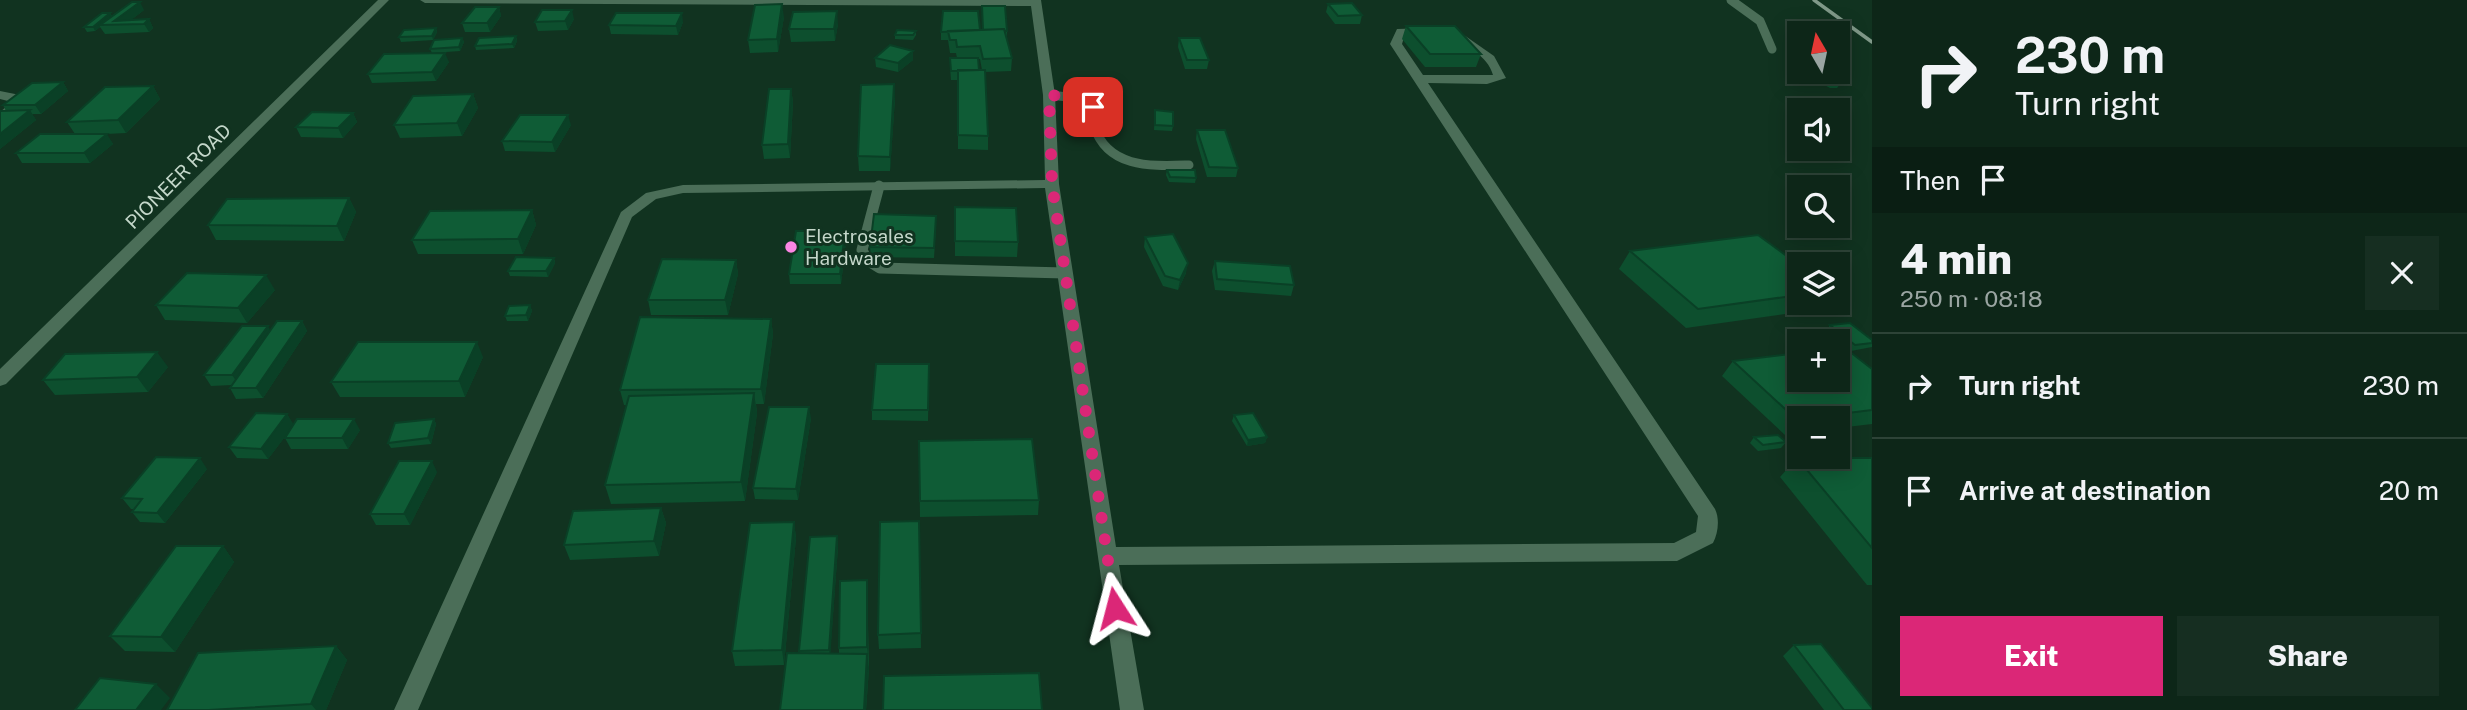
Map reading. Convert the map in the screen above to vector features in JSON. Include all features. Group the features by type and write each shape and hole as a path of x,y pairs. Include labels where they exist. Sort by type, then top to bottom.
{"street":[{"name":"PIONEER ROAD","path":"0,380 384,0"},
{"path":"425,0 1036,1 1049,95 1052,184 1132,710"},
{"path":"1107,556 1677,552 1706,537 1708,514 1396,44 1401,31 1417,29 1461,36 1500,69 1500,78 1487,80 1420,79"},
{"path":"0,95 16,98 19,103 0,118"},
{"path":"405,710 626,215 651,196 683,189 1052,184"}],"lane":[{"path":"1731,0 1760,21 1772,49"},
{"path":"1049,95 1088,99 1093,107 1092,123 1118,159 1138,164 1189,165"},
{"path":"879,186 862,250 870,264 884,270 1065,273"}],"building":[{"path":"132,2 140,2 114,21 149,19 144,24 100,25"},
{"path":"1352,3 1362,15 1338,16 1328,4"},
{"path":"782,4 777,39 748,40 755,5"},
{"path":"982,6 1005,6 1007,31 983,30"},
{"path":"475,7 499,7 487,23 462,23"},
{"path":"542,10 572,10 565,21 535,22"},
{"path":"837,11 834,29 789,29 793,12"},
{"path":"943,11 978,11 980,30 941,32"},
{"path":"102,13 110,13 93,27 84,27"},
{"path":"616,13 682,13 676,26 609,25"},
{"path":"1406,26 1455,26 1481,54 1430,54"},
{"path":"436,28 432,36 399,37 404,30"},
{"path":"1004,29 1012,58 983,59 980,46 957,47 956,40 950,40 948,31"},
{"path":"897,30 916,31 913,35 895,35"},
{"path":"516,36 512,44 475,46 479,38"},
{"path":"462,38 459,47 430,49 434,40"},
{"path":"1179,38 1200,38 1209,60 1187,60"},
{"path":"890,45 913,51 898,63 875,58"},
{"path":"445,53 432,72 368,74 384,54"},
{"path":"950,58 978,58 979,70 951,71"},
{"path":"958,70 985,70 988,136 958,135"},
{"path":"63,82 35,105 3,105 32,83"},
{"path":"894,84 890,157 858,156 861,85"},
{"path":"153,86 118,120 67,122 105,87"},
{"path":"769,89 791,89 788,144 762,145"},
{"path":"473,94 457,123 394,125 413,96"},
{"path":"30,110 0,134 0,111"},
{"path":"1155,110 1173,112 1173,126 1155,125"},
{"path":"312,112 353,113 338,128 296,127"},
{"path":"520,115 568,115 552,142 502,141"},
{"path":"1197,130 1225,130 1238,168 1209,167"},
{"path":"40,134 107,134 84,153 16,153"},
{"path":"1167,170 1195,170 1196,178 1170,177"},
{"path":"349,198 337,226 208,225 227,199"},
{"path":"955,207 1016,208 1018,242 955,241"},
{"path":"532,210 518,239 412,240 430,211"},
{"path":"874,214 936,216 934,248 870,247"},
{"path":"796,231 845,231 840,274 789,274"},
{"path":"1173,234 1188,263 1180,280 1165,276 1145,237"},
{"path":"1758,235 1787,256 1787,297 1698,309 1630,251"},
{"path":"516,257 554,258 546,271 508,271"},
{"path":"662,259 736,260 725,300 648,300"},
{"path":"1215,261 1290,266 1294,285 1217,279"},
{"path":"187,273 266,275 238,308 156,305"},
{"path":"530,305 526,315 505,316 509,306"},
{"path":"640,317 771,319 761,389 620,390"},
{"path":"277,321 302,321 256,388 230,388"},
{"path":"1850,323 1872,340 1872,343 1855,345 1850,341 1850,329 1835,329 1830,325"},
{"path":"242,326 268,326 232,375 204,375"},
{"path":"358,342 477,342 459,381 331,382"},
{"path":"157,352 137,377 43,380 65,354"},
{"path":"1850,352 1872,369 1872,410 1850,413 1850,406 1787,406 1787,411 1733,361 1787,354 1787,392 1850,392"},
{"path":"876,364 929,364 928,410 872,410"},
{"path":"754,393 741,482 605,485 629,396"},
{"path":"769,407 809,407 796,489 753,488"},
{"path":"256,413 287,414 261,449 229,447"},
{"path":"1253,413 1267,437 1248,440 1234,415"},
{"path":"297,419 354,419 342,438 285,438"},
{"path":"434,419 428,438 388,443 395,423"},
{"path":"1778,435 1786,442 1763,445 1754,437"},
{"path":"1032,439 1039,500 920,501 919,441"},
{"path":"156,457 200,458 157,513 132,512 142,499 122,498"},
{"path":"1850,458 1872,458 1872,548 1806,469 1850,469"},
{"path":"399,461 432,461 404,514 370,514"},
{"path":"661,508 654,541 564,545 573,511"},
{"path":"919,521 921,633 878,635 880,522"},
{"path":"794,522 782,650 732,651 750,523"},
{"path":"837,536 829,650 799,651 810,537"},
{"path":"176,546 223,546 161,637 110,636"},
{"path":"867,580 867,647 839,648 840,581"},
{"path":"1821,644 1872,710 1844,710 1794,645"},
{"path":"336,646 311,704 167,710 198,653"},
{"path":"787,653 867,654 864,710 780,710"},
{"path":"1039,673 1042,710 883,710 884,676"},
{"path":"100,678 156,684 136,710 75,710"}],"railway":[{"path":"1814,0 1872,42"}],"place":[{"name":"Electrosales Hardware","path":"791,247"}],"route":[{"path":"1093,107 1088,99 1049,95 1052,184 1115,608"}]}
